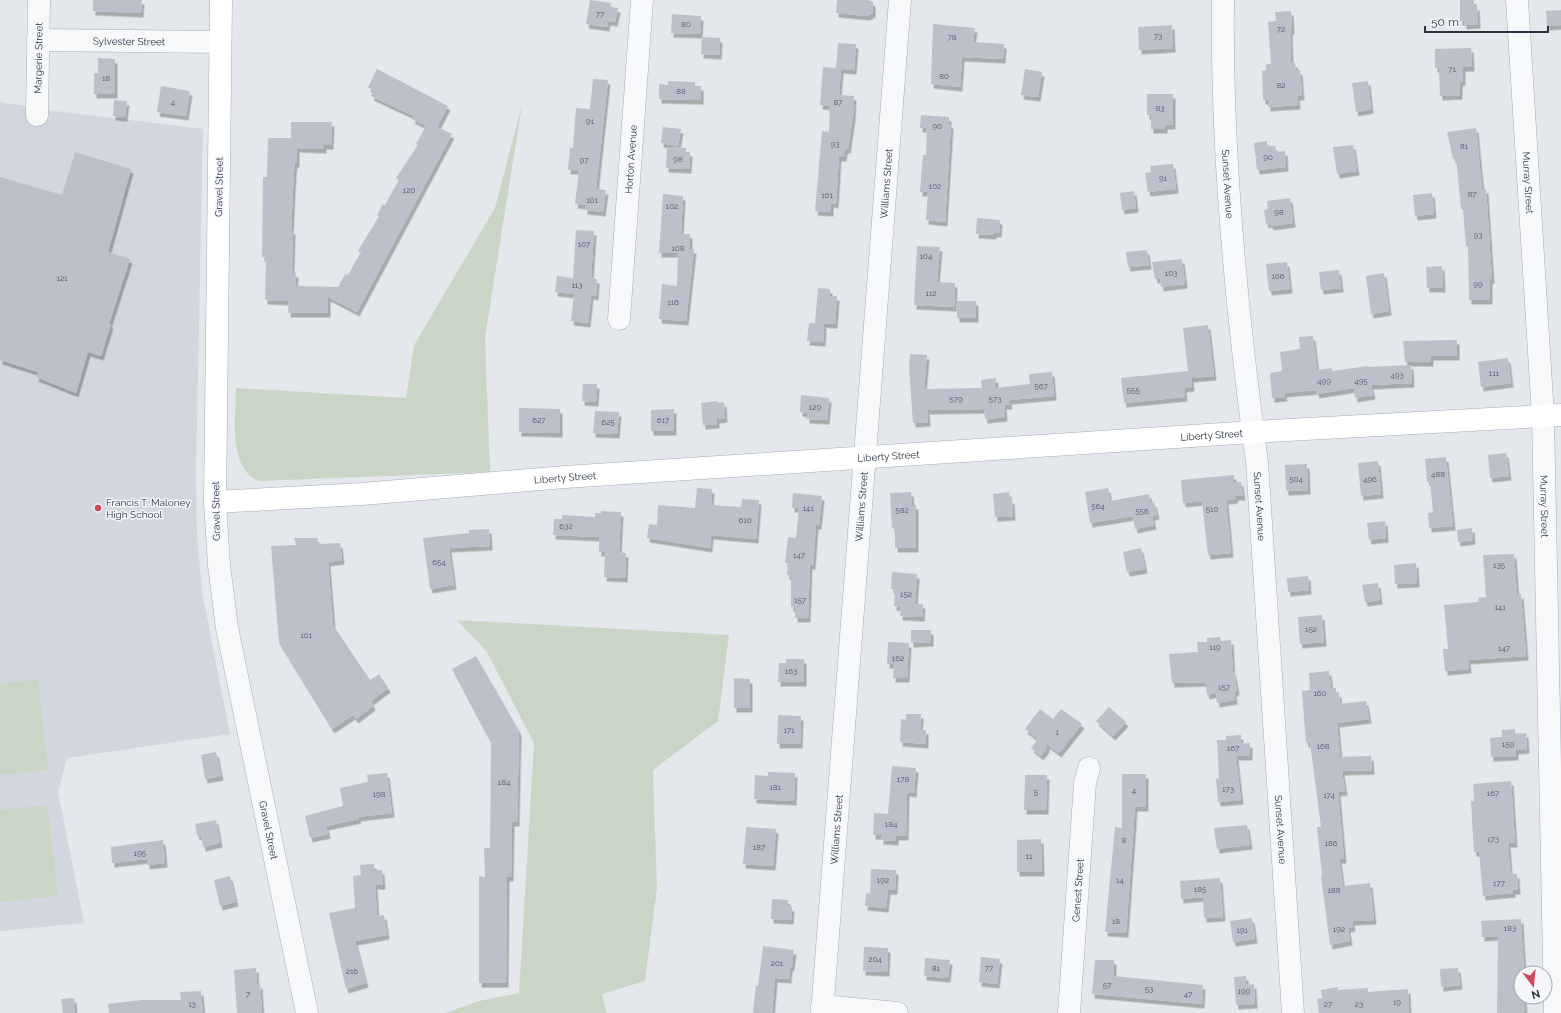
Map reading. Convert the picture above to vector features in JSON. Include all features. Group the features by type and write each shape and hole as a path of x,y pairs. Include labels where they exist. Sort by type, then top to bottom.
{"main road":[{"name":"Gravel Street","path":"215,502 221,0"},
{"name":"Liberty Street","path":"215,502 362,494 565,477 1253,432 1552,416"}],"street":[{"name":"Margerie Street","path":"37,115 39,0"},
{"name":"Horton Avenue","path":"619,320 642,0"},
{"name":"Williams Street","path":"822,1009 900,0"},
{"name":"Sunset Avenue","path":"1223,0 1222,51 1225,132 1247,392 1257,462 1293,1013"},
{"name":"Murray Street","path":"1517,0 1552,416 1555,1013"},
{"name":"Sylvester Street","path":"38,40 220,42"},
{"name":"Gravel Street","path":"215,502 218,558 227,628 307,1013"},
{"name":"Genest Street","path":"1069,1013 1085,783 1089,768"},
{"path":"822,1009 897,1013"}],"shaded area":[{"name":"Francis T. Maloney High School","path":"0,102 55,111 203,129 196,472 197,534 202,592 230,734 67,758 58,792 84,923 0,931"}],"green space":[{"path":"522,105 485,337 490,472 258,481 250,476 242,465 236,444 236,388 406,398 414,345 495,208"},
{"path":"457,620 729,635 718,721 653,770 657,888 645,981 602,994 607,1013 445,1013 479,1001 519,993 534,743 487,652"},
{"path":"38,679 48,770 0,775 0,684"},
{"path":"47,805 58,896 0,902 0,810"}],"building":[{"path":"93,0 142,0 141,13 93,11"},
{"path":"590,0 611,3 610,7 618,8 615,22 608,21 607,27 586,24"},
{"path":"837,0 868,0 873,2 873,13 867,16 836,13"},
{"path":"1460,0 1474,0 1474,6 1477,6 1478,24 1464,25 1464,21 1460,21"},
{"path":"1561,10 1561,25 1547,26 1546,11"},
{"path":"1291,11 1291,63 1295,63 1296,70 1300,70 1302,96 1297,96 1298,105 1268,107 1268,100 1263,100 1262,71 1266,70 1266,64 1271,64 1268,22 1276,21 1275,12"},
{"path":"672,14 701,16 700,34 671,33"},
{"path":"933,24 975,28 973,42 1004,44 1003,59 962,57 960,87 931,84"},
{"path":"1172,25 1173,48 1139,50 1138,27"},
{"path":"702,37 720,38 719,55 701,54"},
{"path":"838,43 856,44 854,70 841,69 839,95 854,96 853,116 848,149 845,149 844,157 839,157 836,204 831,203 831,212 815,211 822,131 829,132 830,106 820,105 823,67 836,68"},
{"path":"1471,48 1472,67 1463,67 1463,81 1460,82 1460,95 1440,96 1439,68 1435,68 1435,49"},
{"path":"98,58 115,59 115,94 94,94 94,73 98,73"},
{"path":"377,69 448,106 437,127 452,134 357,312 328,297 328,313 288,313 289,301 265,300 266,257 262,257 263,177 267,177 268,138 291,138 291,122 332,122 331,145 324,145 324,149 297,148 297,163 295,163 294,171 291,230 293,230 292,267 293,273 296,273 295,286 338,287 345,274 348,275 361,252 358,251 379,216 377,215 383,204 385,205 399,180 396,178 418,145 416,144 426,126 412,119 414,116 371,96 374,91 368,87"},
{"path":"1025,69 1042,72 1038,97 1021,95"},
{"path":"593,79 608,80 596,189 606,190 603,212 585,210 585,205 575,204 579,170 568,170 570,148 573,148 576,108 590,109"},
{"path":"668,81 695,82 695,86 701,86 701,100 659,99 659,84 668,85"},
{"path":"1368,81 1371,109 1356,112 1352,83"},
{"path":"161,86 190,91 186,116 157,112"},
{"path":"1147,94 1173,94 1173,125 1165,125 1165,129 1151,129 1151,115 1147,115"},
{"path":"114,100 127,101 125,117 113,116"},
{"path":"921,115 949,117 949,124 951,124 945,222 926,220 928,192 920,192 923,155 926,155 927,128 920,128"},
{"path":"663,127 681,129 678,146 661,143"},
{"path":"1476,128 1482,189 1486,189 1492,279 1490,279 1490,300 1469,300 1468,246 1466,247 1463,209 1461,209 1457,166 1455,159 1453,159 1447,132"},
{"path":"1267,141 1267,146 1275,146 1276,152 1285,151 1286,167 1257,170 1254,143"},
{"path":"1353,145 1357,171 1337,174 1333,147"},
{"path":"667,147 686,148 686,152 690,152 689,169 666,168"},
{"path":"75,152 131,169 108,252 130,259 109,324 111,324 101,356 88,352 76,393 36,377 38,372 0,360 0,177 62,195"},
{"path":"1173,164 1176,189 1148,192 1145,173 1151,172 1150,166"},
{"path":"1134,191 1136,208 1122,210 1120,193"},
{"path":"1432,193 1434,214 1415,216 1413,195"},
{"path":"663,194 683,196 681,234 690,234 690,249 694,249 686,321 659,319 662,284 677,286 678,253 659,253"},
{"path":"1290,198 1293,223 1271,226 1270,223 1266,224 1264,210 1268,209 1267,201"},
{"path":"977,218 1000,220 999,233 994,233 994,235 976,234"},
{"path":"576,230 594,231 591,278 597,279 596,296 591,295 588,323 571,321 574,294 555,292 557,276 573,278"},
{"path":"917,246 940,247 937,282 955,283 954,307 914,305"},
{"path":"1147,250 1149,265 1128,267 1126,252"},
{"path":"1182,259 1185,284 1161,287 1160,278 1155,279 1152,262"},
{"path":"1287,262 1290,289 1269,291 1266,264"},
{"path":"1442,266 1443,288 1427,288 1426,267"},
{"path":"1339,270 1341,288 1321,290 1319,272"},
{"path":"1384,273 1389,311 1371,314 1366,276"},
{"path":"818,288 830,289 830,296 837,296 835,324 815,323"},
{"path":"957,301 976,301 976,318 957,318"},
{"path":"809,323 824,324 823,342 807,341"},
{"path":"1208,325 1214,376 1191,378 1192,387 1184,388 1185,397 1124,403 1121,378 1188,371 1183,328"},
{"path":"1313,336 1317,370 1332,368 1332,371 1368,366 1411,365 1412,383 1371,385 1373,395 1355,398 1354,388 1317,394 1316,390 1284,393 1285,397 1272,398 1270,373 1282,371 1280,352 1300,349 1299,337"},
{"path":"1457,340 1457,356 1431,356 1431,362 1405,362 1403,341"},
{"path":"910,354 927,355 924,389 982,388 981,380 996,378 996,388 1030,384 1029,374 1052,372 1054,396 1009,400 1010,405 1004,405 1005,417 985,419 984,409 927,410 928,422 913,423 909,367"},
{"path":"1508,358 1511,383 1481,387 1478,362"},
{"path":"583,384 597,384 596,402 582,401"},
{"path":"801,395 829,398 827,420 807,419 807,413 800,412"},
{"path":"718,401 718,403 724,402 725,418 717,419 717,424 703,425 701,403"},
{"path":"519,408 560,409 560,433 519,432"},
{"path":"674,409 674,431 651,431 651,410"},
{"path":"595,411 619,412 617,434 593,433"},
{"path":"1506,453 1509,476 1490,478 1488,455"},
{"path":"1446,457 1453,526 1429,528 1428,513 1433,512 1430,481 1427,482 1425,459"},
{"path":"1378,461 1381,494 1361,496 1358,463"},
{"path":"1307,464 1308,490 1286,491 1285,465"},
{"path":"1234,475 1234,482 1241,482 1243,496 1236,496 1235,499 1226,500 1231,553 1208,555 1202,501 1183,503 1181,480"},
{"path":"697,488 712,489 711,505 741,507 742,499 759,500 756,539 711,535 710,548 647,538 649,524 657,525 658,505 695,508"},
{"path":"1108,488 1110,501 1149,494 1150,502 1154,502 1157,515 1152,516 1154,525 1135,529 1133,516 1090,523 1085,492"},
{"path":"911,492 912,505 916,505 916,548 895,548 895,528 892,528 890,493"},
{"path":"1009,492 1010,500 1012,499 1013,516 995,517 993,494"},
{"path":"793,493 822,496 819,525 816,525 813,565 810,565 808,618 795,618 795,607 791,607 791,576 787,575 788,563 785,563 788,537 796,538 799,508 792,508"},
{"path":"601,511 621,512 619,552 626,553 625,578 604,577 605,552 599,552 599,537 553,535 554,519 562,519 562,515 595,517 595,513 601,513"},
{"path":"1385,521 1386,538 1369,540 1367,523"},
{"path":"1472,528 1473,540 1458,542 1457,530"},
{"path":"489,529 490,546 449,548 454,585 430,589 423,538 469,533 469,530"},
{"path":"294,538 317,538 319,544 340,543 342,560 328,562 333,625 370,680 379,674 388,688 371,701 373,706 356,719 353,715 332,729 279,643 271,546 296,545"},
{"path":"1141,548 1145,569 1127,572 1123,552"},
{"path":"1514,554 1517,595 1521,594 1526,656 1468,660 1469,669 1445,671 1443,649 1448,649 1444,605 1478,602 1478,598 1486,597 1483,555"},
{"path":"1416,563 1417,583 1395,584 1394,565"},
{"path":"892,572 917,574 915,604 923,604 922,617 900,616 901,607 894,606 895,589 891,589"},
{"path":"1308,576 1309,590 1288,592 1287,578"},
{"path":"1378,583 1380,600 1365,602 1362,585"},
{"path":"1322,615 1324,642 1300,644 1298,617"},
{"path":"911,630 931,630 931,642 911,643"},
{"path":"1220,637 1221,641 1231,640 1233,673 1234,672 1237,691 1234,692 1235,700 1217,703 1216,693 1207,695 1205,682 1172,683 1169,654 1198,652 1197,642 1207,642 1207,638"},
{"path":"888,642 909,643 907,678 893,678 894,664 887,664"},
{"path":"476,656 519,731 517,822 512,822 511,877 507,877 506,983 479,983 479,876 485,877 484,848 490,848 491,743 452,669"},
{"path":"786,659 804,659 804,682 778,682 779,663 786,663"},
{"path":"1329,671 1331,688 1336,688 1336,693 1339,693 1340,704 1366,701 1369,719 1337,723 1340,757 1371,756 1372,770 1342,771 1345,791 1338,792 1344,859 1339,859 1343,886 1370,883 1374,920 1352,921 1353,927 1348,928 1350,941 1330,945 1321,876 1317,827 1321,827 1310,743 1306,743 1302,691 1310,690 1309,673"},
{"path":"734,678 750,679 750,708 734,708"},
{"path":"1109,707 1126,722 1113,736 1096,721"},
{"path":"1040,709 1053,719 1061,709 1082,724 1059,753 1047,744 1047,748 1041,756 1031,748 1038,739 1025,729"},
{"path":"906,714 921,714 920,730 926,730 926,744 900,742 901,719 906,720"},
{"path":"778,715 801,716 800,744 777,744"},
{"path":"1515,729 1515,734 1526,733 1527,749 1516,750 1516,756 1491,757 1490,738 1502,737 1502,730"},
{"path":"1241,735 1241,744 1250,743 1250,756 1236,756 1241,800 1218,802 1216,779 1219,778 1217,740 1226,740 1226,736"},
{"path":"216,752 221,776 205,779 201,755"},
{"path":"892,766 916,768 914,793 907,792 906,836 896,836 896,841 881,840 881,835 873,835 874,813 888,814"},
{"path":"768,772 795,773 794,801 754,799 755,775 768,776"},
{"path":"387,773 392,813 358,817 359,819 326,826 328,834 310,838 305,816 343,806 340,788 368,782 367,775"},
{"path":"1122,774 1146,774 1146,807 1135,807 1126,933 1105,932 1115,827 1122,828"},
{"path":"1025,775 1047,775 1046,810 1024,810"},
{"path":"1511,781 1515,843 1508,843 1510,871 1511,874 1517,874 1518,890 1513,890 1513,893 1483,896 1479,852 1474,852 1471,801 1474,801 1473,784"},
{"path":"216,820 220,843 203,847 201,835 197,836 195,824"},
{"path":"1247,825 1250,845 1217,849 1214,828"},
{"path":"746,827 776,829 773,866 743,864"},
{"path":"1041,839 1042,872 1017,872 1017,840"},
{"path":"163,840 165,863 147,865 147,859 112,863 111,847"},
{"path":"374,864 374,870 382,870 383,885 375,885 377,916 384,915 387,935 355,941 366,983 346,989 329,913 355,908 353,876 361,875 360,865"},
{"path":"871,869 896,870 895,890 888,890 886,908 865,906 866,893 870,894"},
{"path":"230,876 236,902 220,906 214,880"},
{"path":"1220,878 1223,917 1204,918 1203,897 1181,899 1180,881"},
{"path":"772,899 788,900 788,906 792,907 791,920 771,919"},
{"path":"1252,918 1255,939 1233,942 1230,921"},
{"path":"1521,919 1524,965 1513,965 1513,1005 1525,1005 1525,1012 1497,1013 1498,936 1482,937 1481,921"},
{"path":"763,946 794,950 792,965 790,968 789,979 775,978 772,1013 753,1013 756,985 758,986"},
{"path":"864,947 888,948 887,972 863,971"},
{"path":"981,957 1000,959 997,984 979,982"},
{"path":"925,958 950,960 948,978 924,976"},
{"path":"1095,960 1114,960 1114,976 1203,985 1202,1004 1092,994"},
{"path":"256,968 257,985 260,984 262,1013 237,1013 234,970"},
{"path":"1458,968 1460,985 1441,987 1440,969"},
{"path":"1246,976 1247,985 1254,984 1255,1004 1236,1005 1234,977"},
{"path":"1338,987 1338,990 1368,988 1368,992 1408,989 1409,1013 1319,1013 1317,999 1322,998 1321,990"},
{"path":"201,991 203,1013 109,1013 108,1004 142,1000 181,1000 180,992"},
{"path":"74,998 75,1013 63,1013 61,999"}],"place":[{"name":"Francis T. Maloney High School","path":"98,508"}]}
